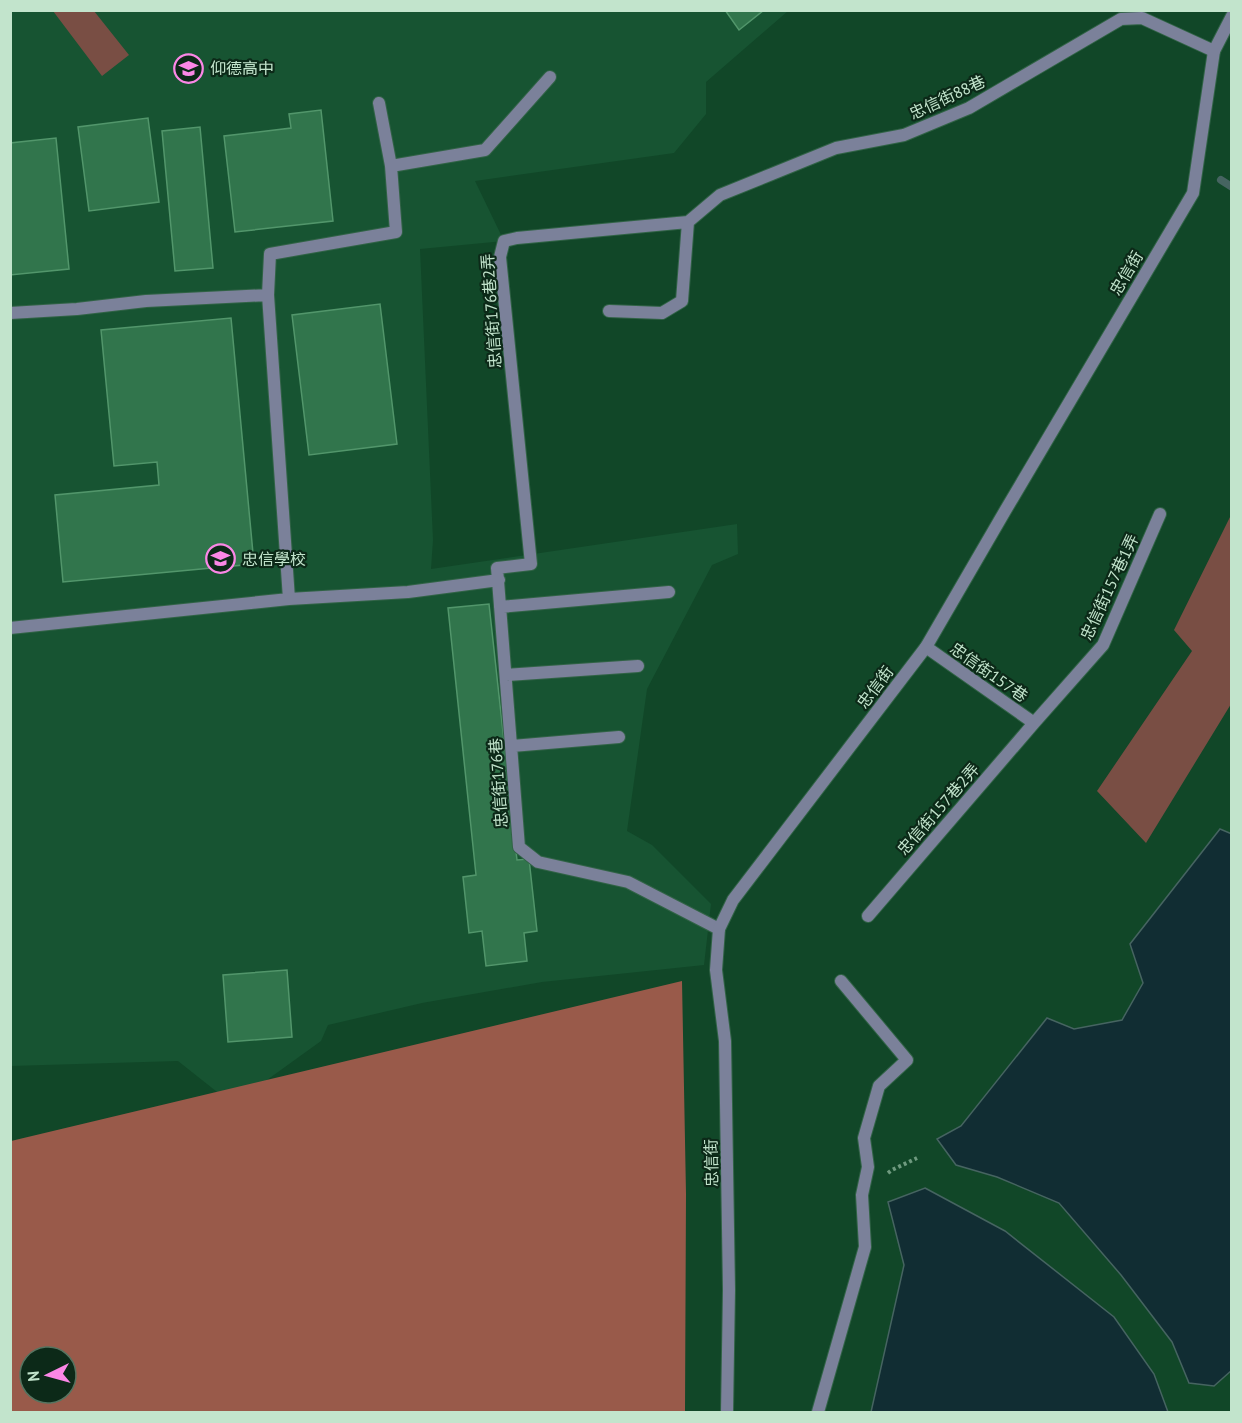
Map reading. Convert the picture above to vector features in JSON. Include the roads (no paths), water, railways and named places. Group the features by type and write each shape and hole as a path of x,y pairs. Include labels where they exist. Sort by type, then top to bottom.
{"street":[{"name":"忠信街","path":"727,1413 729,1290 726,1065 716,970 719,929 733,900 926,648 1193,193 1214,51 1232,16"},
{"name":"忠信街88巷","path":"688,222 720,195 836,148 904,135 969,108 1121,19 1142,18 1214,51"},
{"path":"391,166 485,150 550,77"},
{"path":"289,599 268,295 270,254 396,232 391,166 379,103"},
{"path":"609,311 662,313 682,301 688,222"},
{"name":"忠信街176巷2弄","path":"499,580 497,568 531,564 500,257 504,241 688,222"},
{"path":"10,313 77,309 146,301 268,295"},
{"name":"忠信街157巷1弄","path":"1034,723 1103,645 1160,514"},
{"path":"10,628 289,599 408,592 499,580"},
{"name":"忠信街176巷","path":"499,580 519,847 538,862 628,882 719,929"},
{"path":"500,607 669,592"},
{"name":"忠信街157巷","path":"926,648 1034,723"},
{"path":"506,675 638,666"},
{"name":"忠信街157巷2弄","path":"868,916 1034,723"},
{"path":"512,746 619,737"},
{"path":"818,1413 865,1247 862,1195 868,1167 864,1137 879,1086 907,1060 841,981"}],"water":[{"path":"1220,829 1232,834 1232,1370 1214,1386 1189,1383 1172,1342 1121,1275 1059,1203 997,1177 956,1165 937,1139 961,1126 1047,1018 1074,1029 1122,1020 1143,983 1130,944"},
{"path":"925,1188 1005,1231 1114,1317 1154,1374 1168,1412 871,1412 904,1265 888,1202"}],"waterway":[{"path":"1221,180 1232,187"}],"place":[{"name":"仰德高中","path":"189,68"},
{"name":"忠信學校","path":"221,559"}]}
